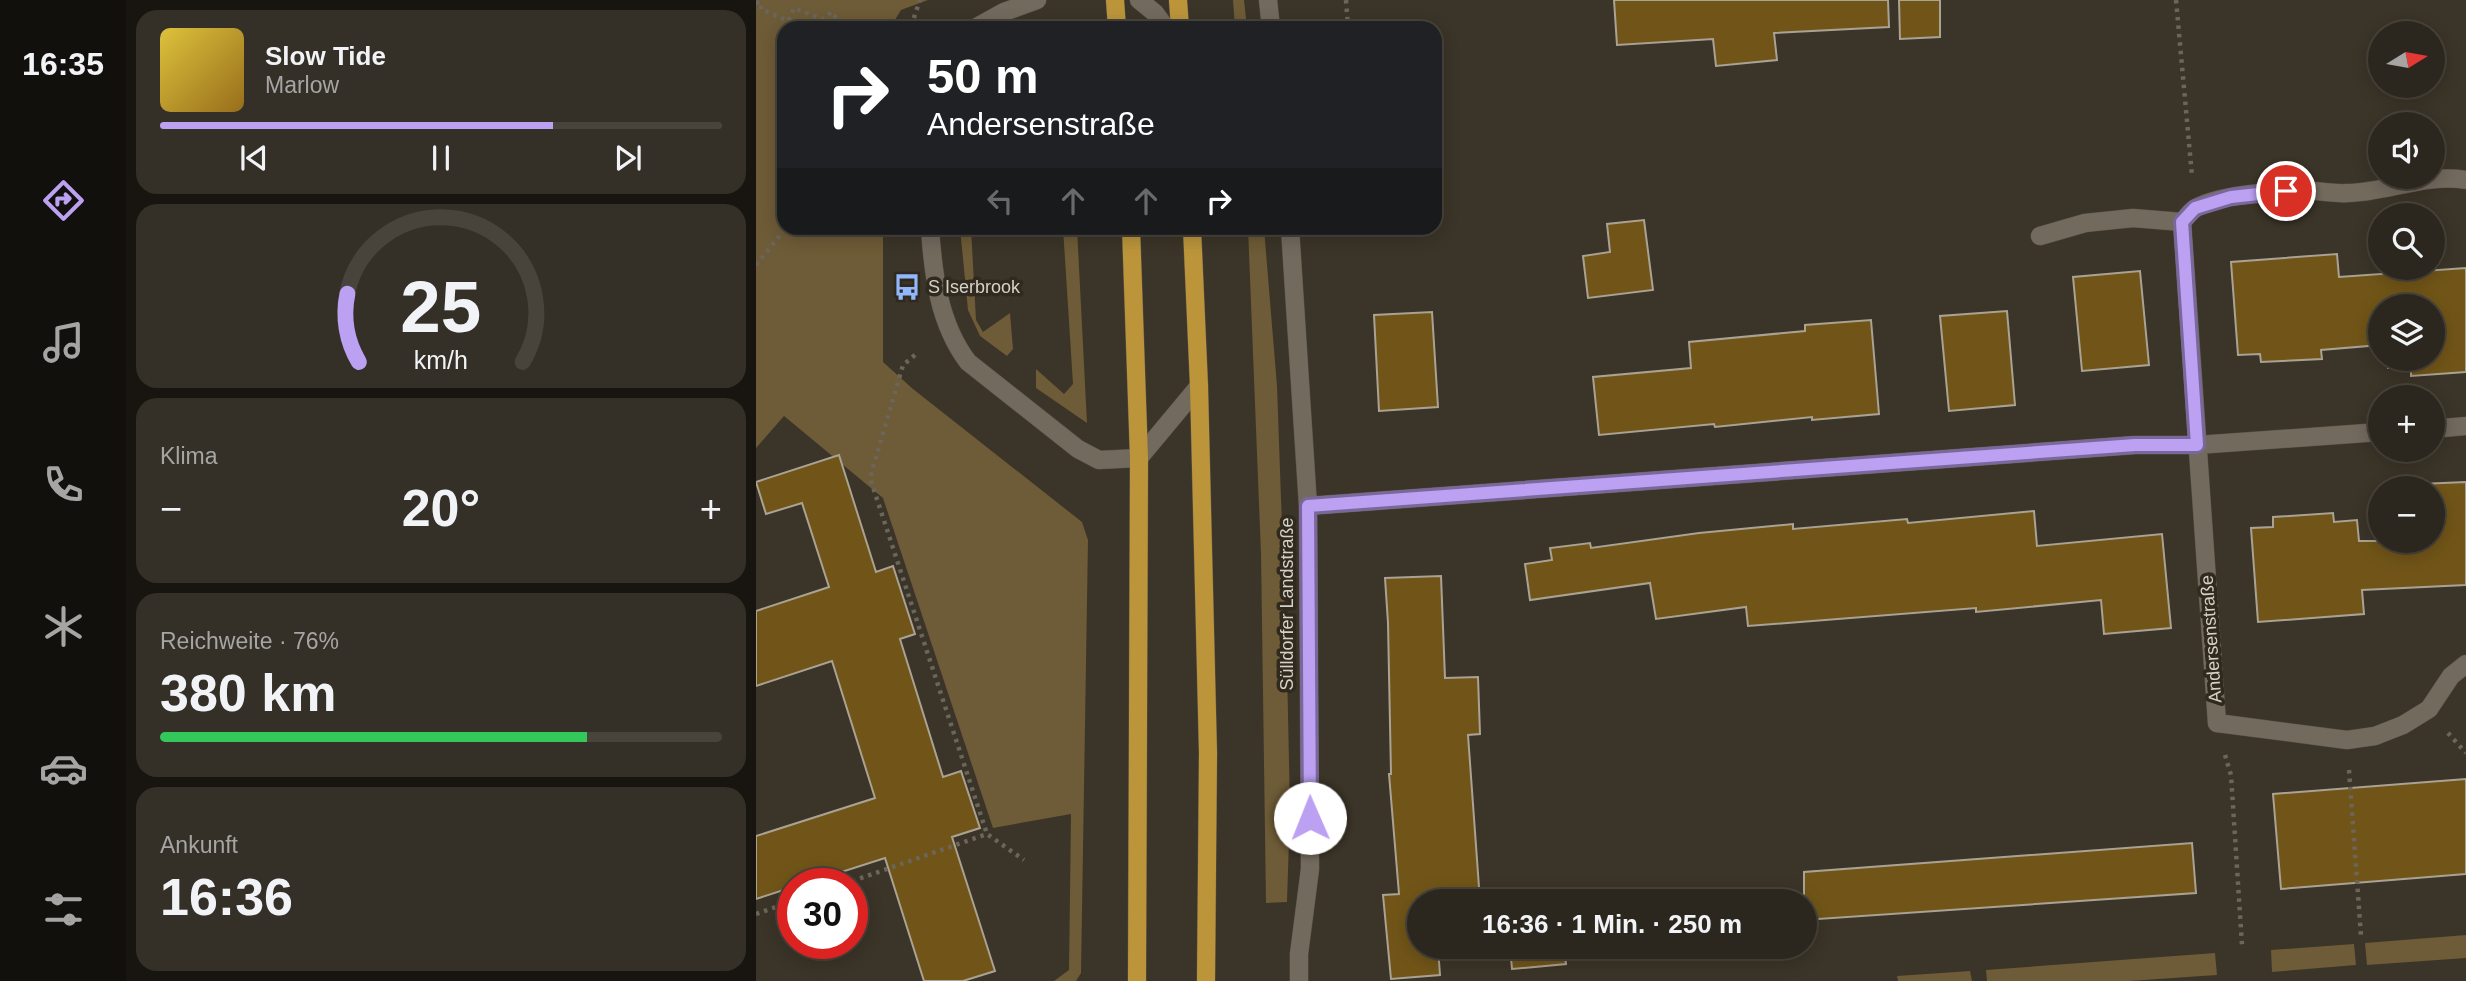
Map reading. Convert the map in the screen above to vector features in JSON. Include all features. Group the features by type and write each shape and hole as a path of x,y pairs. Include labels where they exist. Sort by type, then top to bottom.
{"main road":[{"path":"1115,0 1116,21"},
{"path":"1178,0 1180,21"},
{"path":"1131,235 1139,458 1137,981"},
{"path":"1192,235 1199,386 1208,753 1206,981"}],"street":[{"path":"988,21 1037,0"},
{"path":"1139,0 1156,13 1161,21"},
{"path":"1268,0 1270,21"},
{"path":"2040,236 2085,223 2189,215 2231,197 2268,191 2304,190 2348,194 2425,180 2466,180"},
{"name":"Andersenstraße","path":"2189,215 2197,445 2217,723 2347,740 2375,736 2403,725 2429,709 2451,676 2466,664"},
{"path":"931,235 938,296 955,345 968,362 1078,449 1100,460 1139,458 1199,386"},
{"name":"Sülldorfer Landstraße","path":"1290,235 1308,506 1310,869 1299,954 1299,981"},
{"path":"2445,428 2466,426"},
{"path":"1308,506 2135,445 2197,445 2368,433"}],"path":[{"path":"913,21 920,0"},
{"path":"1346,0 1348,21"},
{"path":"2176,0 2189,215"},
{"path":"756,3 761,2 761,9 788,21 794,8 822,19 832,12 838,21"},
{"path":"756,265 780,235"},
{"path":"915,355 903,365 870,478 987,834 1024,860"},
{"path":"2217,723 2231,775 2242,945"},
{"path":"2347,740 2361,936"},
{"path":"868,876 987,834"},
{"path":"756,914 777,907"}],"shaded area":[{"path":"756,0 928,0 901,10 894,21 777,21 777,235 883,235 883,362 913,389 1082,522 1088,540 1081,973 1076,981 1054,981 1069,970 1071,814 993,828 883,498 784,416 756,448"},
{"path":"1233,0 1244,0 1246,21 1234,21"},
{"path":"961,235 971,235 976,320 983,332 1010,313 1013,349 1007,356 980,336 968,310"},
{"path":"1063,235 1077,235 1087,423 1036,388 1036,369 1064,394 1073,384"},
{"path":"1248,235 1265,235 1277,386 1287,666 1290,809 1287,902 1266,903 1261,554"},
{"path":"2466,935 2466,958 2367,965 2365,943"},
{"path":"2354,944 2356,965 2272,972 2271,950"},
{"path":"2215,953 2217,975 2129,981 1987,981 1986,970"},
{"path":"1970,971 1972,981 1898,981 1897,976"}],"building":[{"path":"1614,0 1888,0 1889,27 1774,33 1777,60 1716,66 1713,39 1617,45"},
{"path":"1899,0 1940,0 1940,37 1900,39"},
{"path":"1644,220 1653,290 1588,298 1583,256 1610,252 1607,224"},
{"path":"2337,254 2339,277 2368,275 2368,280 2445,280 2445,269 2466,268 2466,372 2411,376 2411,371 2445,371 2445,294 2368,294 2368,346 2321,350 2322,359 2261,362 2260,354 2238,355 2231,262"},
{"path":"2140,271 2149,365 2082,371 2073,277"},
{"path":"2007,311 2015,405 1949,411 1940,316"},
{"path":"1432,312 1438,407 1379,411 1374,315"},
{"path":"1871,320 1879,414 1812,420 1812,417 1715,427 1714,424 1599,435 1593,377 1691,368 1689,342 1805,331 1805,325"},
{"path":"839,455 876,572 893,566 915,634 900,639 943,777 961,771 980,828 952,837 995,971 963,981 924,981 885,858 854,868 777,868 777,892 756,899 756,836 875,798 832,661 756,686 756,611 829,587 802,503 766,514 756,482"},
{"path":"2466,482 2466,585 2362,590 2364,614 2258,622 2251,528 2273,527 2273,517 2333,513 2334,522 2357,520 2359,541 2368,541 2368,553 2445,553 2445,483"},
{"path":"2034,511 2037,546 2162,534 2171,628 2104,634 2101,600 1976,612 1976,608 1748,626 1746,607 1656,619 1650,583 1530,600 1525,564 1552,560 1550,548 1590,543 1591,548 1699,533 1793,524 1793,529 1907,519 1908,523"},
{"path":"1441,576 1445,678 1478,677 1480,734 1468,735 1479,889 1407,889 1407,959 1439,959 1440,975 1391,979 1383,895 1399,894 1389,774 1385,578"},
{"path":"2466,779 2466,874 2281,889 2273,794"},
{"path":"2192,843 2196,893 1817,919 1817,889 1804,889 1804,872"},
{"path":"1511,959 1565,959 1566,964 1512,969"}],"place":[{"name":"S Iserbrook","path":"907,287"}],"route":[{"path":"1310,818 1308,506 2135,445 2197,445 2182,222 2195,208 2231,197 2286,191"}]}
